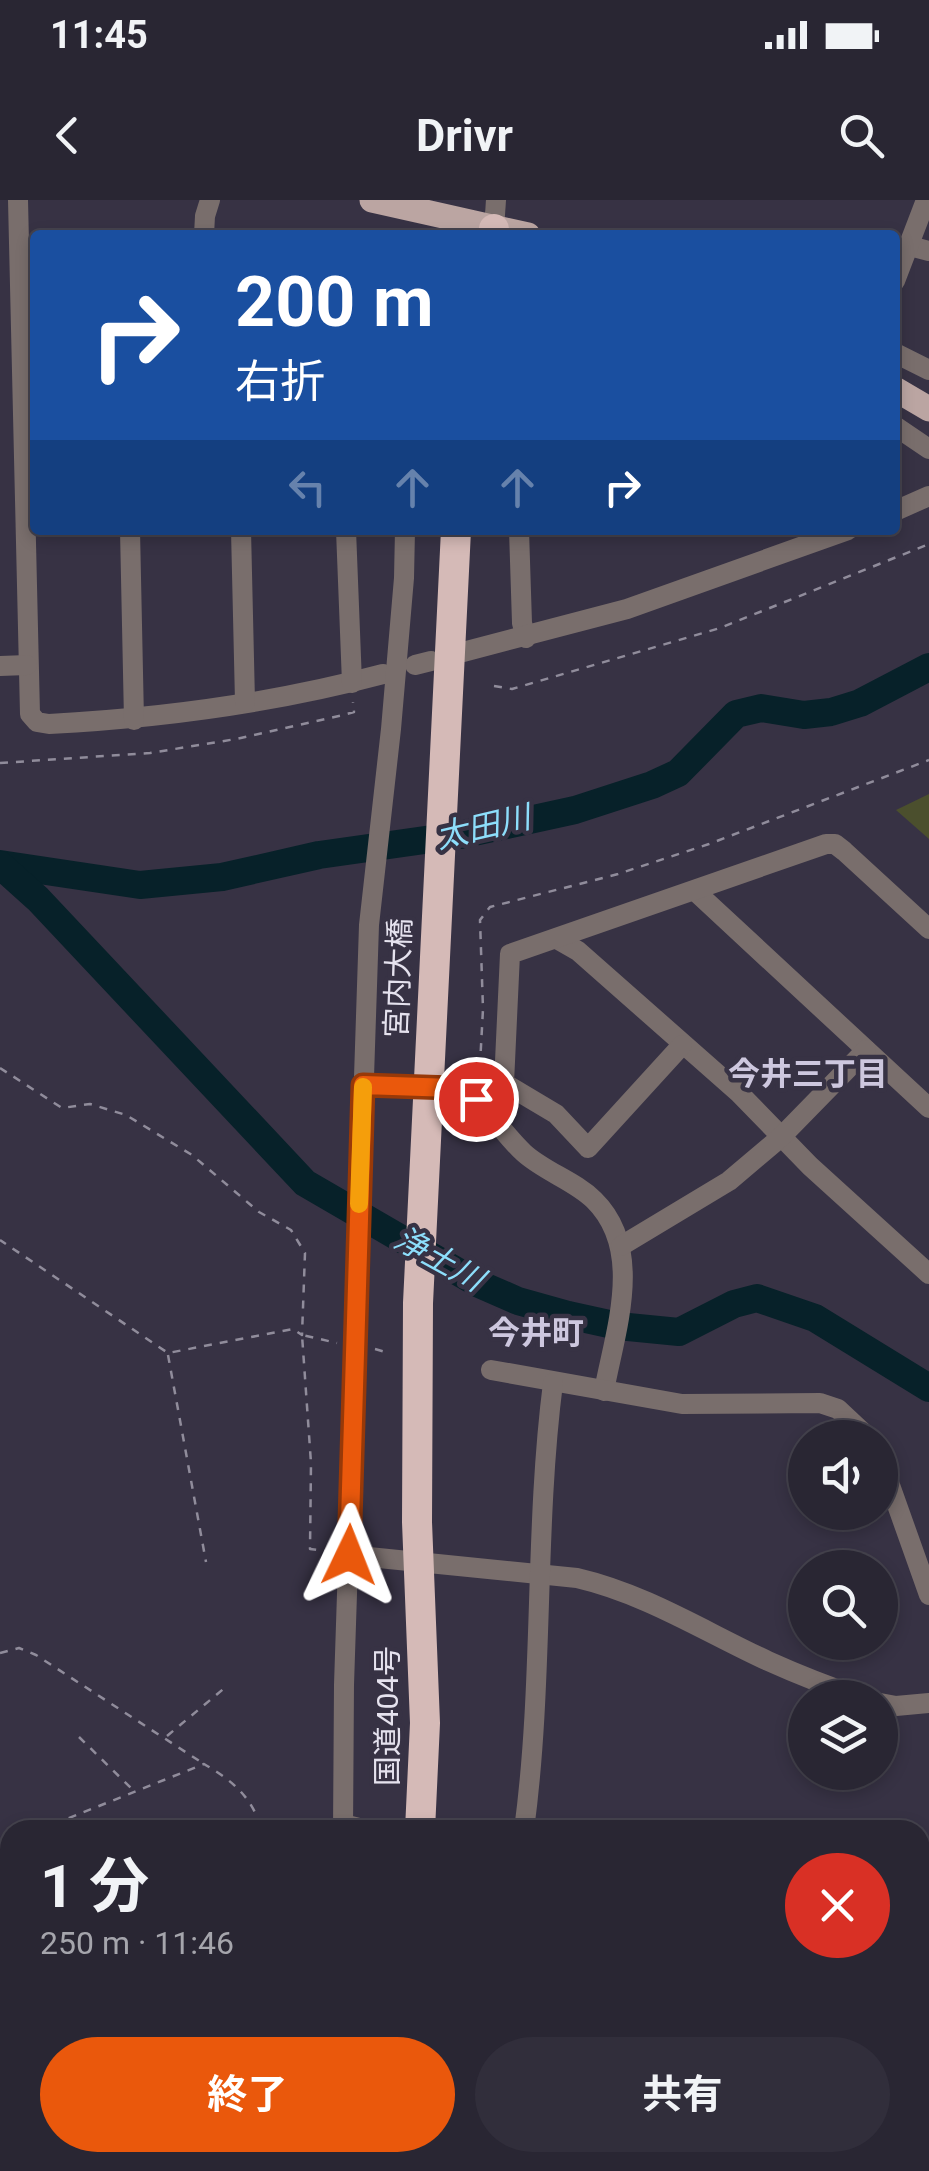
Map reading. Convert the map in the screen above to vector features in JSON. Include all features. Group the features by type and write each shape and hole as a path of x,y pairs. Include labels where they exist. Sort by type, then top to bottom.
{"highway":[{"name":"宮内大橋","path":"418,1303 456,535"},
{"name":"国道404号","path":"418,1303 417,1522 424,1723 420,1820"}],"main road":[{"path":"372,200 494,221"},
{"path":"900,392 929,409"}],"street":[{"path":"18,200 27,294 30,434 26,666 30,714 37,722 50,724 134,720 352,683 383,674"},
{"path":"204,230 210,200"},
{"path":"900,274 919,248 926,200"},
{"path":"900,356 929,370"},
{"path":"900,429 929,449"},
{"path":"900,509 929,496"},
{"path":"130,535 134,720"},
{"path":"241,535 245,702"},
{"path":"346,535 352,683"},
{"path":"343,1820 369,925 391,729 405,535"},
{"path":"519,535 526,638"},
{"path":"463,652 626,609 834,535"},
{"path":"0,666 26,666"},
{"path":"682,1045 588,1148 556,1114 504,1083 510,954 812,848 835,844 929,929"},
{"path":"695,890 929,1108"},
{"path":"557,939 578,951 739,1093 929,1274"},
{"path":"621,1246 728,1181 781,1137 866,1050"},
{"path":"363,1085 452,1088 476,1099 527,1156 593,1198 611,1221 621,1246 623,1287 604,1391"},
{"path":"490,1370 682,1404 820,1403 838,1409 850,1420"},
{"path":"525,1820 542,1574 545,1447 553,1383"},
{"path":"898,1507 929,1595"},
{"path":"349,1555 542,1574 603,1584 642,1598 803,1680"},
{"path":"898,1706 929,1703"}],"path":[{"path":"494,686 512,690 720,628 929,544"},
{"path":"0,764 150,752 236,739 342,715"},
{"path":"476,1099 483,1009 480,920 490,908 618,874 709,844 929,760"},
{"path":"0,1068 62,1108 90,1104 126,1114 192,1155 259,1212 292,1230 306,1253 302,1335 310,1462 310,1549 349,1555"},
{"path":"0,1240 168,1353 293,1330 342,1344"},
{"path":"376,1349 390,1353"},
{"path":"168,1353 206,1562"},
{"path":"0,1653 15,1648 36,1654 166,1736 233,1782 244,1793 257,1820"},
{"path":"166,1736 227,1686"},
{"path":"78,1737 135,1792"},
{"path":"64,1820 204,1764"}],"green space":[{"path":"929,794 929,839 896,810"}],"waterway":[{"name":"太田川","path":"0,864 140,885 222,877 319,855 460,835 575,810 652,785 678,773 736,714 761,708 804,715 831,712 860,703 929,667"},
{"name":"浄土川","path":"0,865 38,899 305,1183 479,1284 518,1301 568,1315 618,1326 679,1332 734,1304 757,1298 815,1318 929,1388"}],"slow traffic":[{"path":"359,1204 363,1087"}],"district":[{"name":"今井三丁目","path":"808,1074"},
{"name":"今井町","path":"536,1333"}],"route":[{"path":"349,1555 363,1085 452,1088 476,1099"}]}
